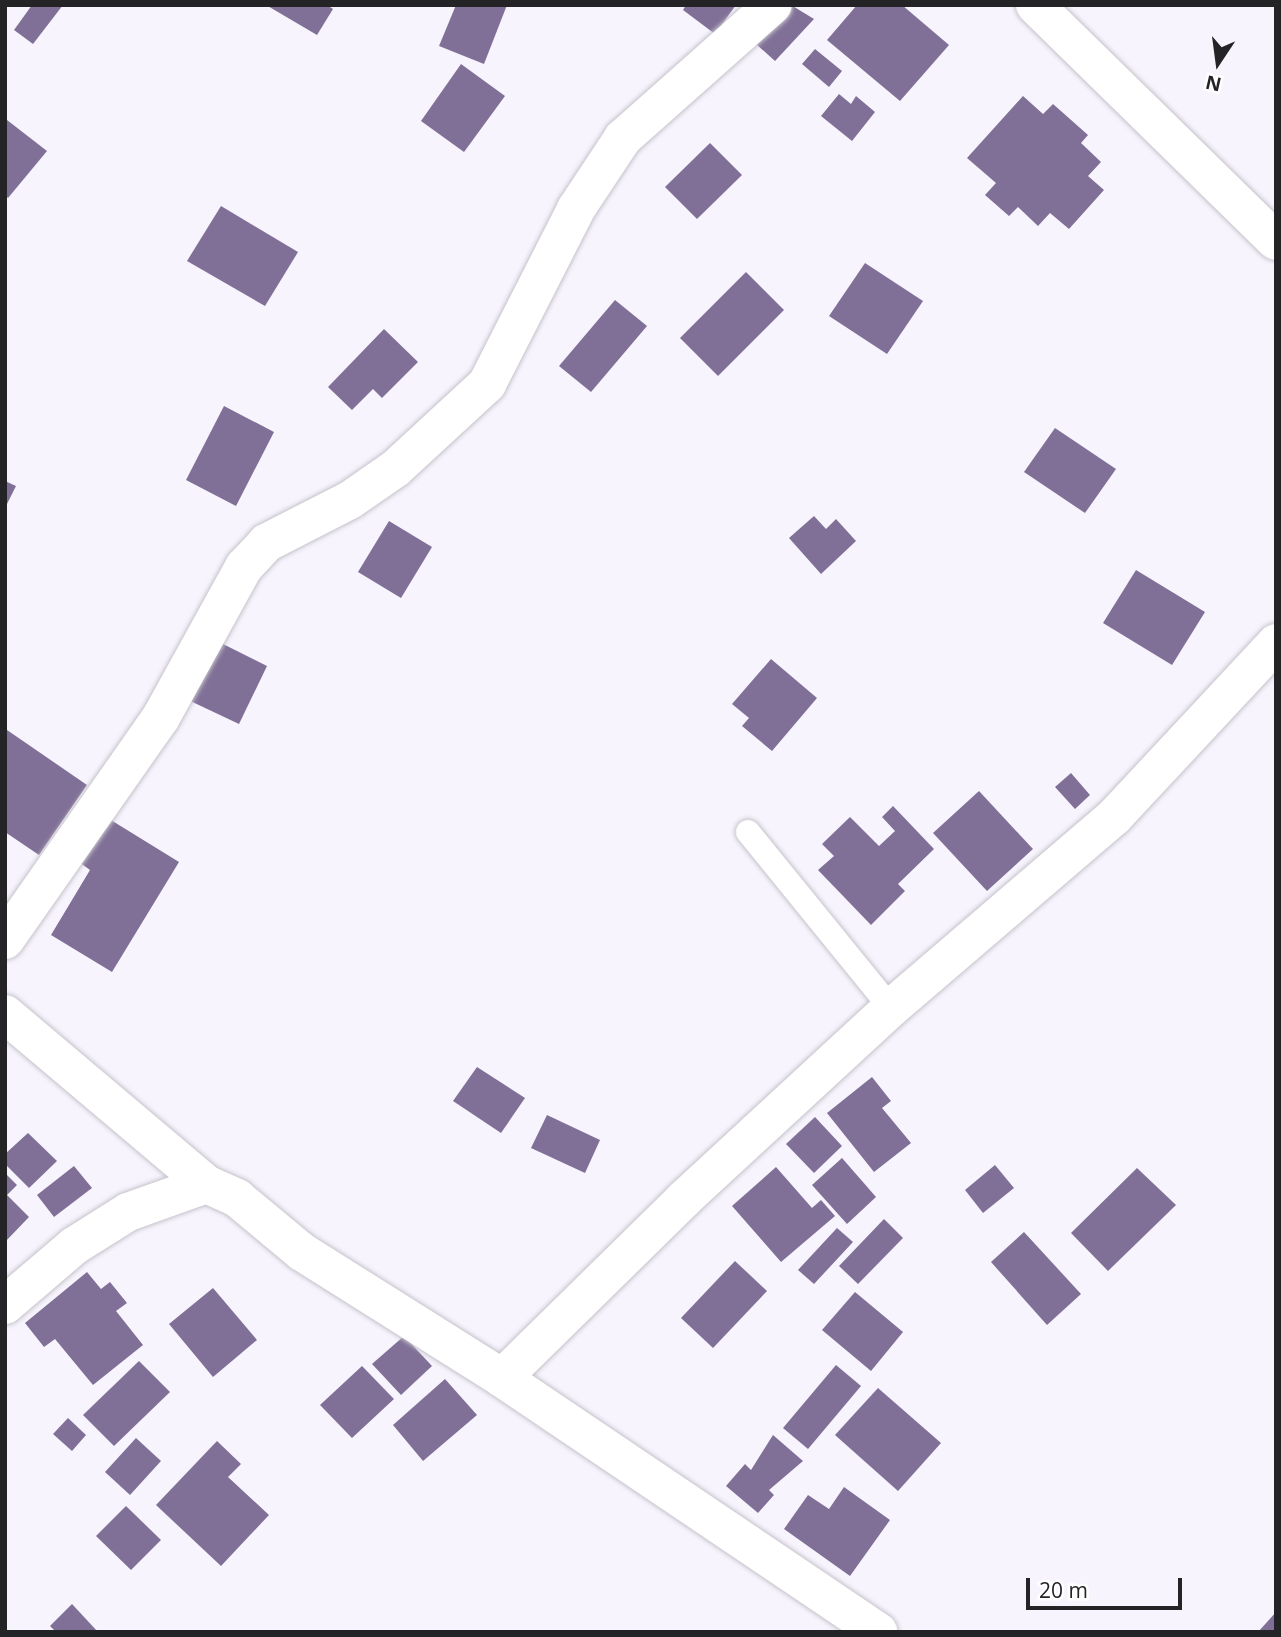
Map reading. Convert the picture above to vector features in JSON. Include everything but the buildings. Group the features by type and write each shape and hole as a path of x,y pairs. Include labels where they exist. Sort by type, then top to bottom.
{"street":[{"path":"5,940 160,719 244,566 266,543 351,500 396,468 487,384 576,209 623,138 773,5"},
{"path":"1035,5 1276,241"},
{"path":"502,1378 684,1199 891,1009 1114,817 1276,643"},
{"path":"5,1014 205,1184 237,1198 360,1291 502,1378 878,1632"},
{"path":"5,1306 74,1246 128,1212 205,1184"}],"lane":[{"path":"748,832 891,1009"}]}
